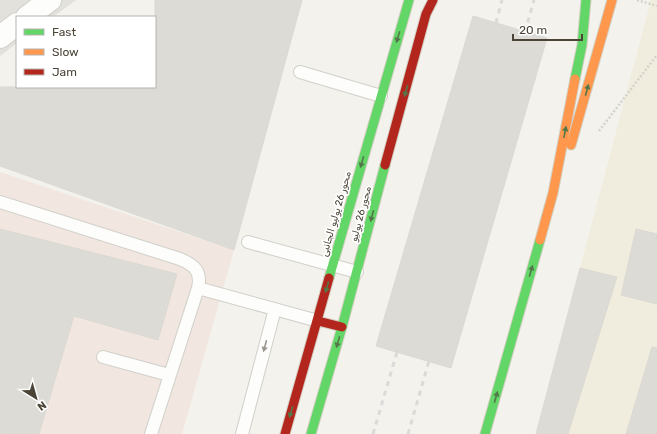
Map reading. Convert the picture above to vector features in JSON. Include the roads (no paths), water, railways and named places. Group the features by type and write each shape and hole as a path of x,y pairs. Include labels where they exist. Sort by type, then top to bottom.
{"main road":[{"name":"محور 26 يوليو الجانبى","path":"285,434 409,0"},
{"name":"محور 26 يوليو","path":"311,434 342,327 426,14 433,0"},
{"path":"486,433 553,193 582,45 586,0"},
{"path":"553,193 571,144 612,0"},
{"path":"318,321 342,327"}],"street":[{"path":"27,16 50,0"},
{"path":"0,37 16,25"}],"lane":[{"path":"300,72 381,96"},
{"path":"0,202 180,258 188,262 198,273 200,280 198,288 151,434"},
{"path":"248,242 357,272"},
{"path":"198,288 318,321"},
{"path":"242,434 275,309"},
{"path":"103,357 169,375"}],"railway":[{"path":"496,23 502,0"},
{"path":"525,32 534,0"},
{"path":"373,434 397,352"},
{"path":"408,434 429,361"}]}
